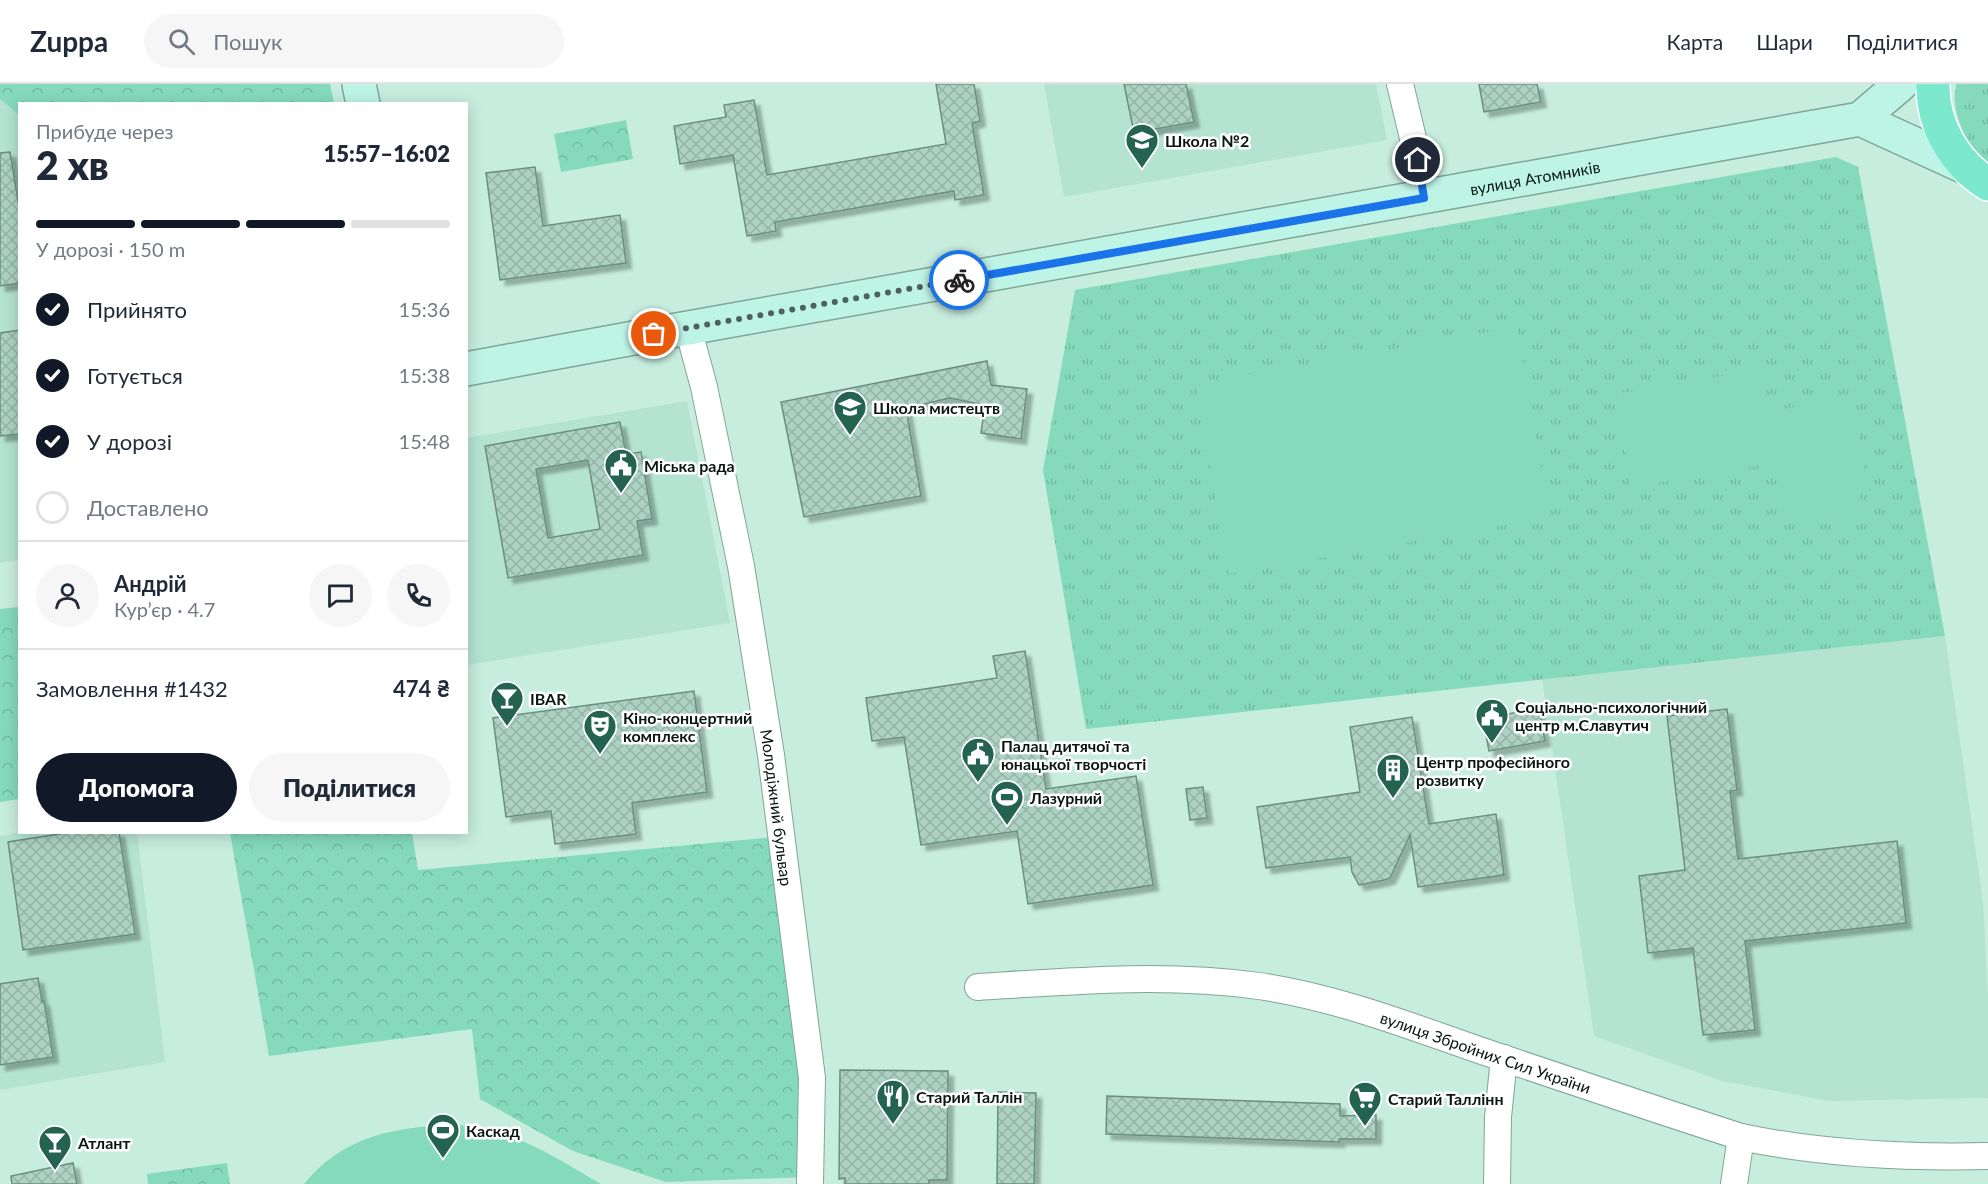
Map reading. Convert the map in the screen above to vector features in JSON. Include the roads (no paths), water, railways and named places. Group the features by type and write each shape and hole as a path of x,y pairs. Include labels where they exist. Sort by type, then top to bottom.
{"main road":[{"path":"1933,84 1936,114 1943,133 1953,152 1977,176"}],"street":[{"path":"359,84 363,102"},
{"path":"1400,84 1424,198"},
{"path":"1901,84 1860,119 1977,176"},
{"name":"вулиця Атомників","path":"468,369 1860,119"},
{"name":"Молодіжний бульвар","path":"688,328 704,387 741,566 771,755 810,1058 812,1085 810,1184"},
{"name":"вулиця Збройних Сил України","path":"978,987 1148,978 1260,986 1354,1009 1741,1137 1799,1148 1853,1154 1928,1157 1988,1156"},
{"path":"1497,1184 1498,1107 1503,1058"},
{"path":"1734,1184 1741,1137"}],"place":[{"name":"Школа №2","path":"1142,169"},
{"name":"Школа мистецтв","path":"850,436"},
{"name":"Міська рада","path":"621,494"},
{"name":"IBAR","path":"507,727"},
{"name":"Соціально-психологічний центр м.Славутич","path":"1492,744"},
{"name":"Кіно-концертний комплекс","path":"600,755"},
{"name":"Палац дитячої та юнацької творчості","path":"978,783"},
{"name":"Центр професійного розвитку","path":"1393,799"},
{"name":"Лазурний","path":"1007,826"},
{"name":"Старий Таллін","path":"893,1125"},
{"name":"Старий Таллінн","path":"1365,1127"},
{"name":"Каскад","path":"443,1159"},
{"name":"Атлант","path":"55,1171"}]}
